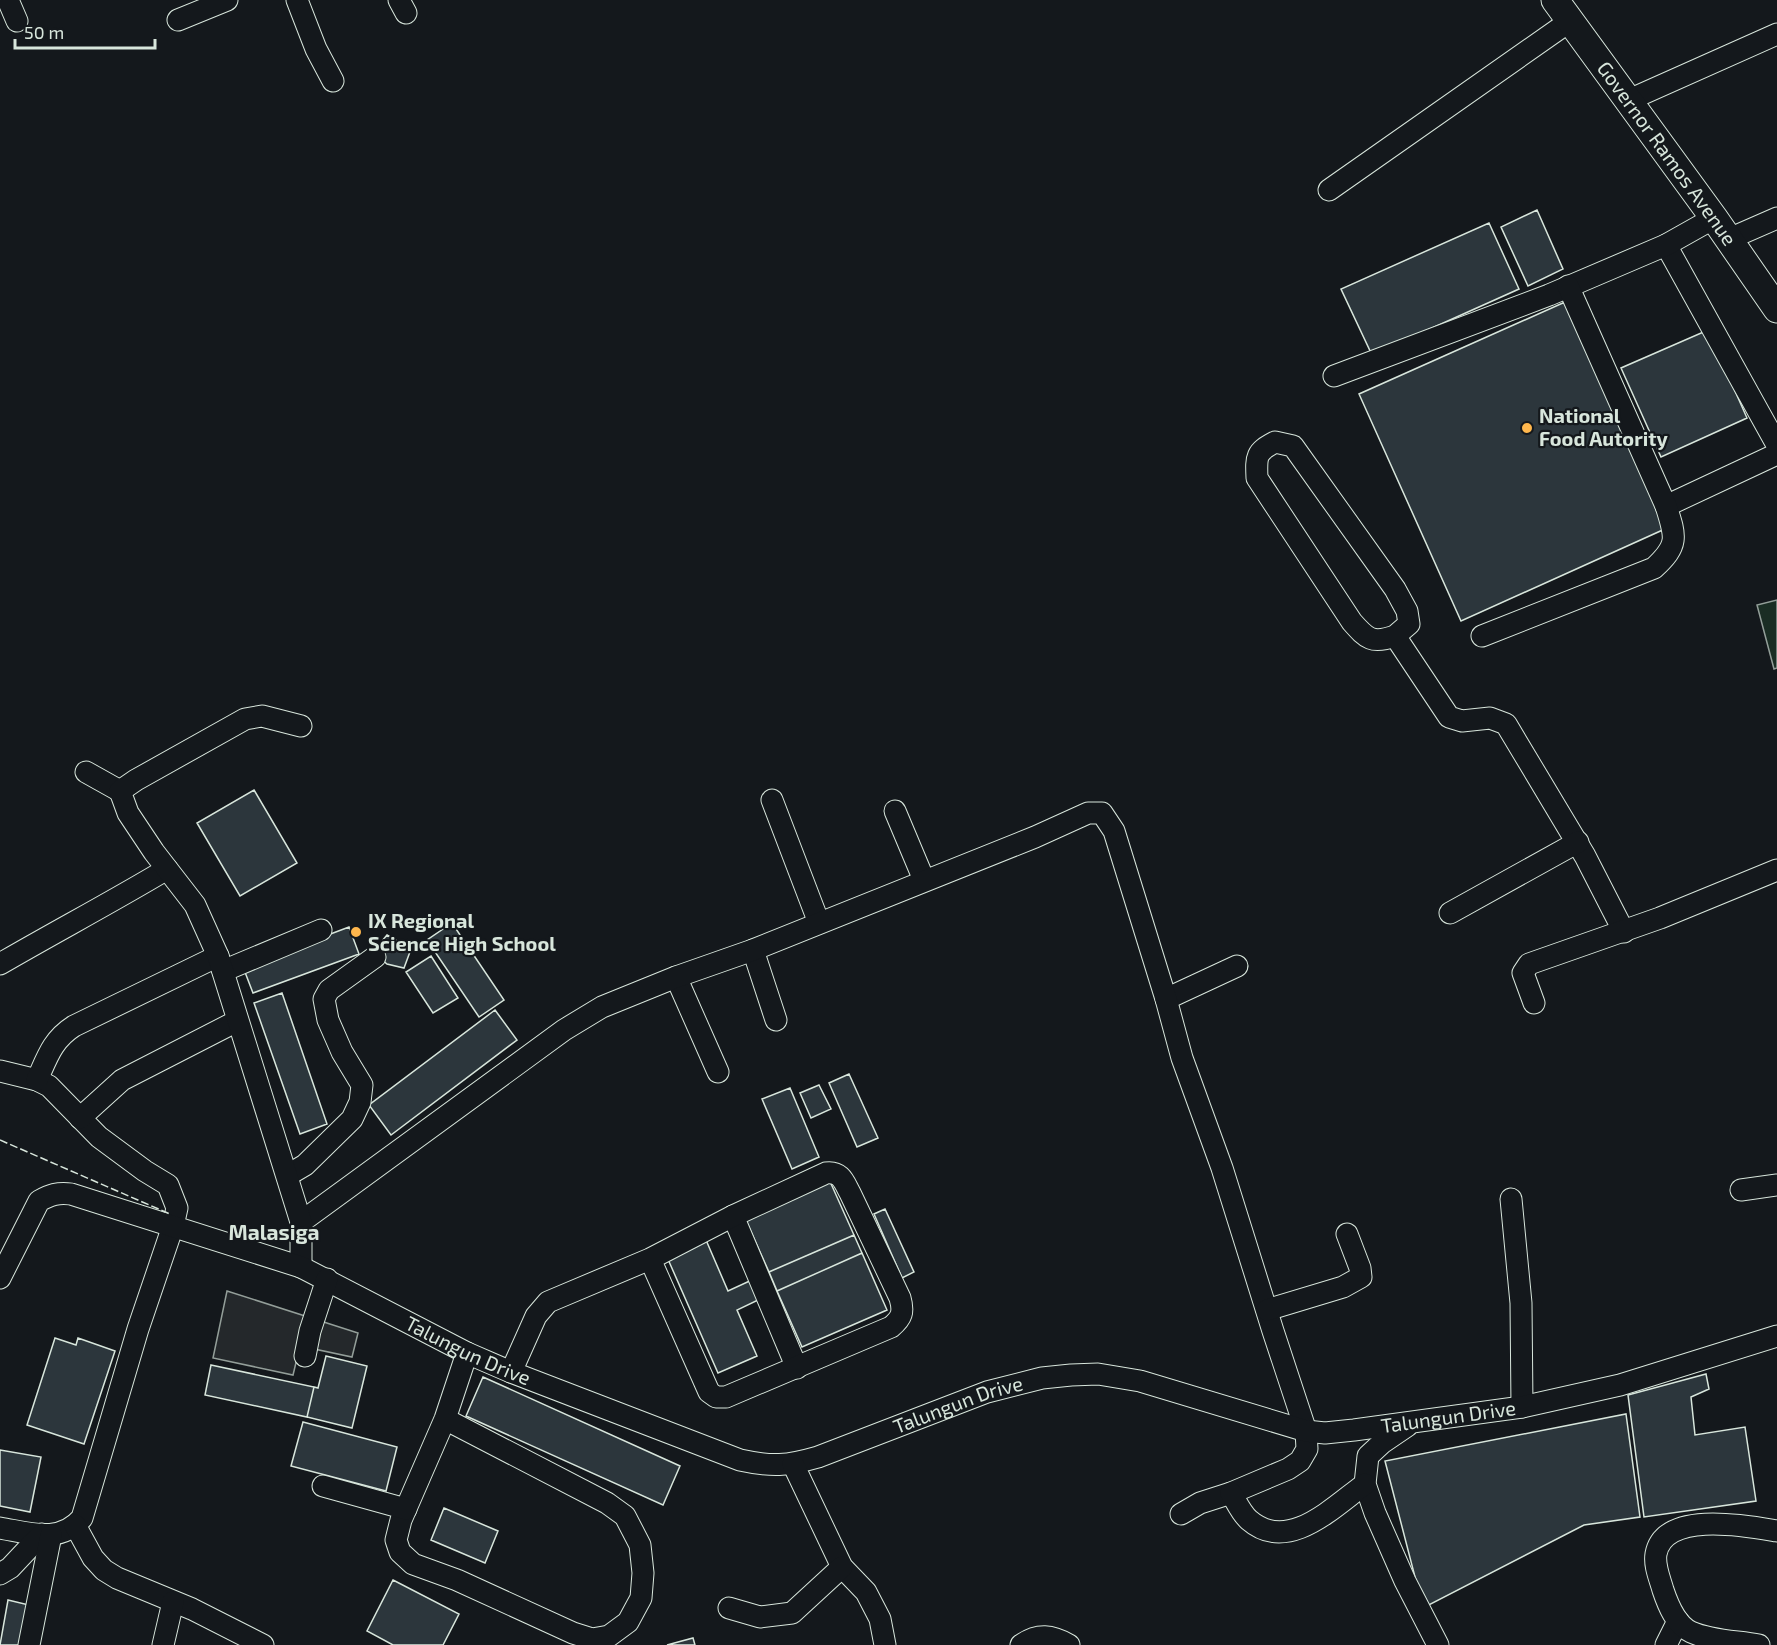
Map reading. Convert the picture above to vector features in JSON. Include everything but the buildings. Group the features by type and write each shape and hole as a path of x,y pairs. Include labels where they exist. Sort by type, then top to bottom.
{"main road":[{"name":"Governor Ramos Avenue","path":"1562,10 1722,228 1777,309"}],"street":[{"path":"178,20 227,0"},
{"path":"297,0 316,49 333,81"},
{"path":"1329,190 1562,10"},
{"path":"1629,100 1777,34"},
{"path":"1334,376 1568,286 1666,245 1722,228 1777,218"},
{"path":"1666,245 1777,445"},
{"path":"1482,636 1654,568 1669,555 1673,544 1672,526 1666,506 1568,286"},
{"path":"1275,442 1293,446 1395,589 1407,611 1409,624 1395,636 1382,641 1367,638 1352,622 1257,478 1256,461 1260,450 1275,442"},
{"path":"1666,506 1777,454"},
{"path":"1395,636 1449,717 1462,721 1490,718 1506,724 1578,842 1624,932"},
{"path":"120,791 145,774 245,719 262,716 301,726"},
{"path":"86,772 120,791 128,813 195,905 221,963 237,1021 301,1222 301,1267"},
{"path":"772,800 819,922"},
{"path":"896,811 924,880"},
{"path":"301,1222 564,1030 602,1007 676,977 753,950 1035,837 1088,813 1102,813 1114,831 1167,999 1182,1058 1222,1168 1306,1431 1307,1449 1300,1461 1288,1469 1231,1493 1200,1503 1181,1514"},
{"path":"1450,913 1578,842"},
{"path":"0,964 55,935 71,923 167,869"},
{"path":"1534,1003 1523,973 1529,964 1624,932 1777,870"},
{"path":"37,1080 56,1041 61,1034 74,1026 221,963 321,930"},
{"path":"753,950 776,1020"},
{"path":"288,1176 305,1165 352,1119 360,1102 362,1085 342,1052 328,1020 324,999 329,990 375,957"},
{"path":"1167,999 1237,966"},
{"path":"676,977 718,1072"},
{"path":"80,1118 122,1080 237,1021"},
{"path":"0,1071 37,1080 49,1086 119,1154 168,1185 177,1208 81,1518 67,1531 47,1535 0,1528"},
{"path":"511,1372 536,1316 548,1302 650,1259 733,1216 832,1172 841,1176 900,1298 903,1310 900,1320 891,1328 726,1397 716,1397 709,1392 650,1259"},
{"path":"1741,1190 1777,1185"},
{"name":"Talungun Drive","path":"0,1278 39,1201 60,1192 71,1194 301,1267 467,1353 511,1372 740,1460 766,1466 793,1464 818,1457 987,1392 1042,1378 1098,1374 1140,1381 1306,1431 1325,1433 1410,1424 1522,1407 1620,1385 1777,1336"},
{"path":"1511,1200 1521,1303 1522,1407"},
{"path":"733,1216 797,1368"},
{"path":"1267,1310 1343,1287 1361,1277 1360,1268 1347,1234"},
{"path":"305,1356 327,1279"},
{"path":"445,1419 607,1503 626,1516 640,1545 643,1573 641,1599 628,1622 609,1636 592,1639 573,1633 457,1581 413,1564 400,1552 396,1540 405,1509 445,1419 467,1353"},
{"path":"1410,1424 1382,1443 1368,1456 1365,1484 1405,1581 1438,1645"},
{"path":"793,1464 842,1567 866,1592 880,1619 885,1645"},
{"path":"1231,1493 1248,1519 1268,1532 1283,1532 1308,1526 1365,1484"},
{"path":"323,1486 405,1509"},
{"path":"1759,1645 1689,1631 1678,1621 1666,1599 1657,1570 1656,1553 1672,1531 1691,1526 1737,1524 1777,1531"},
{"path":"75,1525 93,1558 104,1570 117,1578 192,1609 252,1643"},
{"path":"1,1578 47,1535"},
{"path":"28,1645 47,1535"},
{"path":"729,1608 760,1617 792,1613 842,1567"},
{"path":"163,1645 173,1602"},
{"path":"1666,1645 1678,1621"},
{"path":"1021,1645 1032,1638 1053,1636 1069,1645"}],"green space":[{"path":"1777,600 1777,668 1774,669 1757,605"}],"shaded area":[{"path":"227,1291 358,1333 352,1357 300,1346 293,1375 213,1358"}],"fence":[{"path":"0,1140 170,1214"}],"place":[{"name":"National Food Autority","path":"1527,428"},
{"name":"IX Regional Science High School","path":"356,932"}],"district":[{"name":"Malasiga","path":"274,1233"}]}
